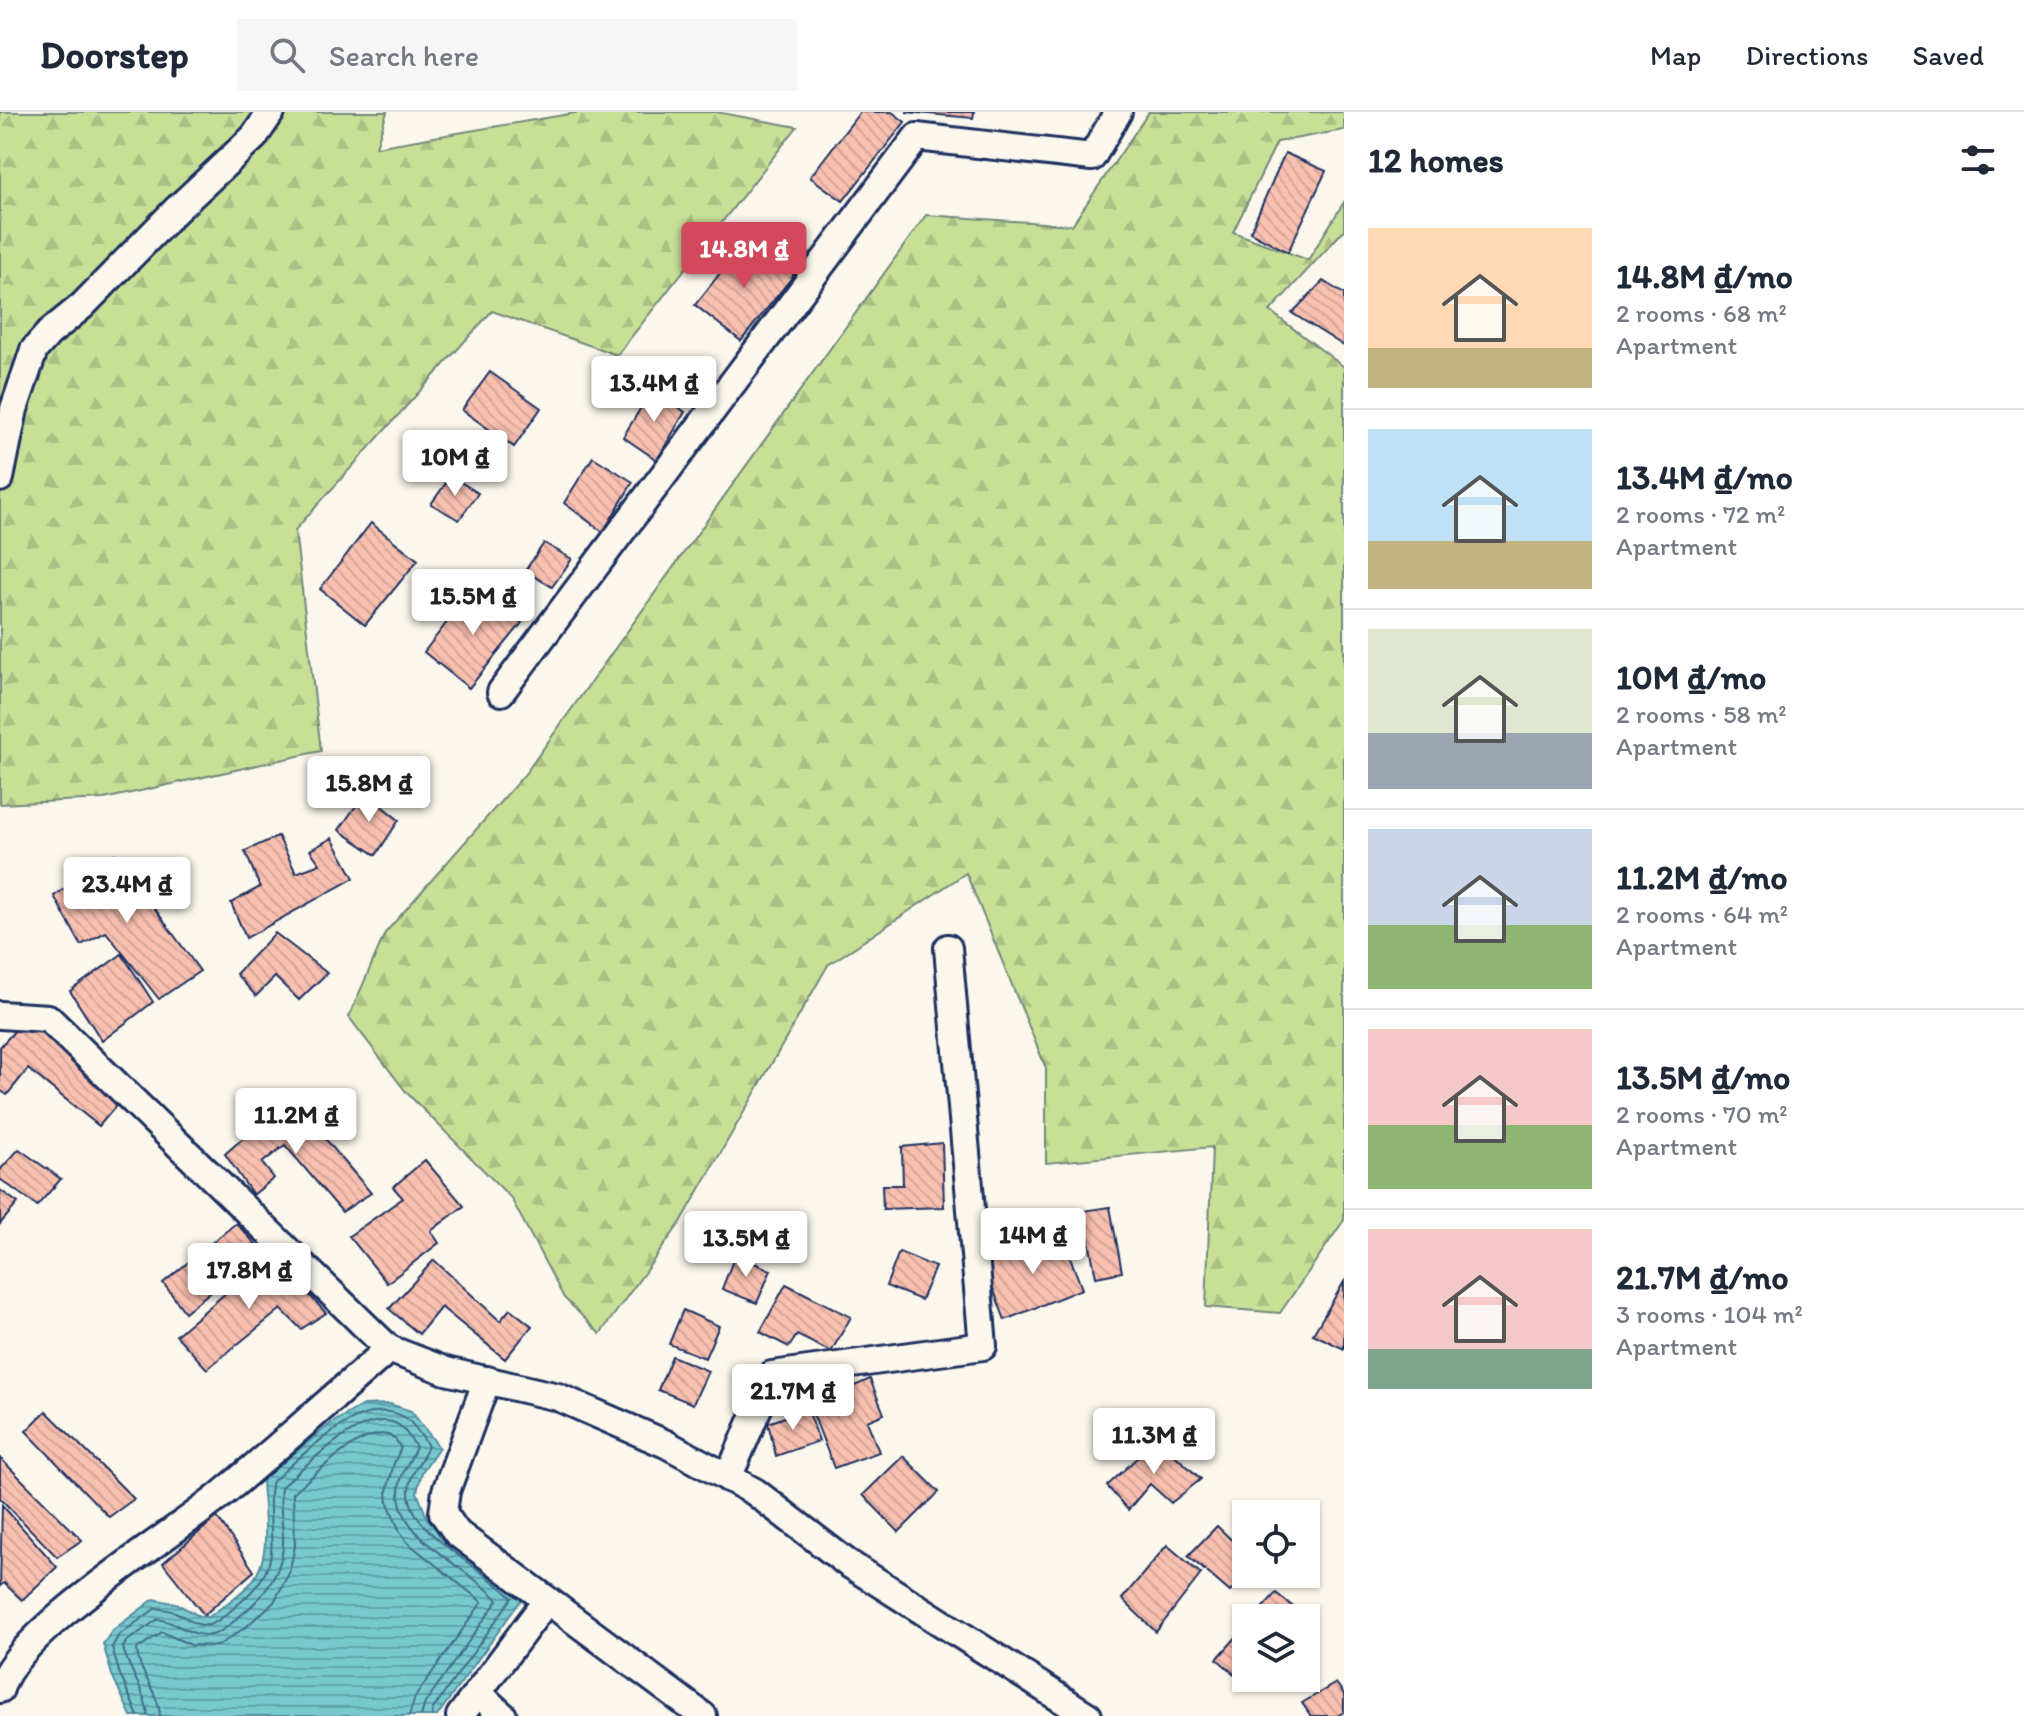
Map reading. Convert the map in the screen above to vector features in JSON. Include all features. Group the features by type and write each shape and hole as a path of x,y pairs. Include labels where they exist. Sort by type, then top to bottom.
{"street":[{"path":"0,478 14,409 34,350 254,137 271,112"},
{"path":"501,692 917,137 1092,157 1118,112"},
{"path":"728,1478 772,1375 983,1346 948,948"},
{"path":"0,1015 48,1018 389,1349 446,1371 558,1397 666,1444 755,1492 846,1562 1088,1716"},
{"path":"0,1689 33,1639 151,1545 220,1496 389,1349"},
{"path":"487,1380 446,1491 443,1513 457,1533 703,1716"},
{"path":"460,1716 547,1600"},
{"path":"478,1693 503,1716"}],"green space":[{"path":"0,112 387,112 376,147 581,112 716,112 797,127 617,355 492,311 295,530 321,751 104,799 0,804"},
{"path":"1149,112 1344,112 1344,130 1277,142 1233,232 1308,260 1344,202 1344,230 1270,311 1344,367 1344,1220 1280,1313 1206,1307 1212,1147 1046,1163 1046,1068 966,873 828,965 681,1222 600,1334 564,1298 511,1198 407,1093 349,1017 385,933 525,774 926,215 1072,225"}],"water":[{"path":"390,1404 411,1411 439,1447 422,1472 417,1492 428,1520 524,1596 437,1716 131,1716 112,1675 103,1644 113,1630 154,1599 177,1604 199,1616 209,1617 234,1598 249,1585 262,1562 265,1535 262,1480 330,1424 363,1405"}],"building":[{"path":"860,112 892,112 905,122 843,201 810,177"},
{"path":"906,112 974,112 973,118"},
{"path":"1285,153 1326,171 1288,252 1250,232"},
{"path":"747,239 794,275 741,341 695,305"},
{"path":"1323,281 1344,294 1344,346 1292,313"},
{"path":"490,372 541,408 514,447 462,410"},
{"path":"653,388 685,412 657,460 623,437"},
{"path":"593,457 633,482 603,532 564,503"},
{"path":"451,476 478,493 459,520 431,504"},
{"path":"371,523 418,560 365,625 320,589"},
{"path":"544,543 572,559 552,587 525,571"},
{"path":"475,586 522,623 469,688 424,652"},
{"path":"365,793 399,820 376,855 339,830"},
{"path":"278,836 296,873 320,864 310,850 332,838 354,878 246,938 231,903 260,887 245,851"},
{"path":"115,854 200,971 159,999 106,932 81,945 54,896"},
{"path":"275,933 327,973 299,1000 275,977 256,996 236,974"},
{"path":"122,954 153,1002 102,1041 70,991"},
{"path":"27,1017 121,1100 99,1126 28,1069 7,1095 0,1090 0,1047"},
{"path":"290,1097 371,1193 342,1212 285,1145 262,1163 274,1178 253,1195 225,1154"},
{"path":"942,1143 944,1207 883,1209 882,1185 903,1185 902,1147"},
{"path":"19,1149 61,1179 37,1206 0,1179 0,1170"},
{"path":"425,1160 464,1206 431,1231 439,1243 387,1283 349,1236 403,1198 393,1187"},
{"path":"0,1190 18,1203 0,1224"},
{"path":"1110,1207 1122,1272 1096,1277 1083,1211"},
{"path":"236,1223 262,1251 185,1312 163,1283"},
{"path":"1061,1233 1082,1289 1005,1320 984,1264"},
{"path":"899,1252 935,1267 921,1300 886,1286"},
{"path":"272,1254 326,1313 301,1329 281,1309 207,1369 176,1335"},
{"path":"735,1255 771,1270 757,1303 722,1289"},
{"path":"434,1260 500,1321 510,1309 532,1326 505,1359 441,1307 419,1334 389,1309"},
{"path":"1344,1282 1344,1349 1313,1334"},
{"path":"786,1284 851,1317 831,1352 797,1335 789,1347 760,1332"},
{"path":"683,1310 719,1326 705,1358 669,1344"},
{"path":"672,1356 708,1371 693,1404 658,1390"},
{"path":"870,1379 884,1414 867,1421 879,1452 834,1468 810,1406"},
{"path":"808,1409 819,1441 776,1456 768,1423"},
{"path":"46,1411 134,1499 109,1517 26,1431"},
{"path":"1157,1439 1201,1479 1171,1503 1150,1484 1128,1510 1107,1486"},
{"path":"903,1456 939,1492 899,1532 863,1495"},
{"path":"0,1458 82,1540 57,1557 0,1498"},
{"path":"2,1505 57,1567 22,1600 4,1583 0,1586"},
{"path":"217,1517 254,1571 204,1615 163,1563"},
{"path":"1217,1526 1232,1540 1233,1588 1230,1592 1188,1556"},
{"path":"1167,1545 1201,1574 1156,1632 1122,1599"},
{"path":"1276,1593 1289,1604 1266,1604"},
{"path":"1232,1642 1232,1672 1217,1659"},
{"path":"1336,1683 1344,1694 1344,1712 1337,1716 1311,1716 1302,1703"}]}
